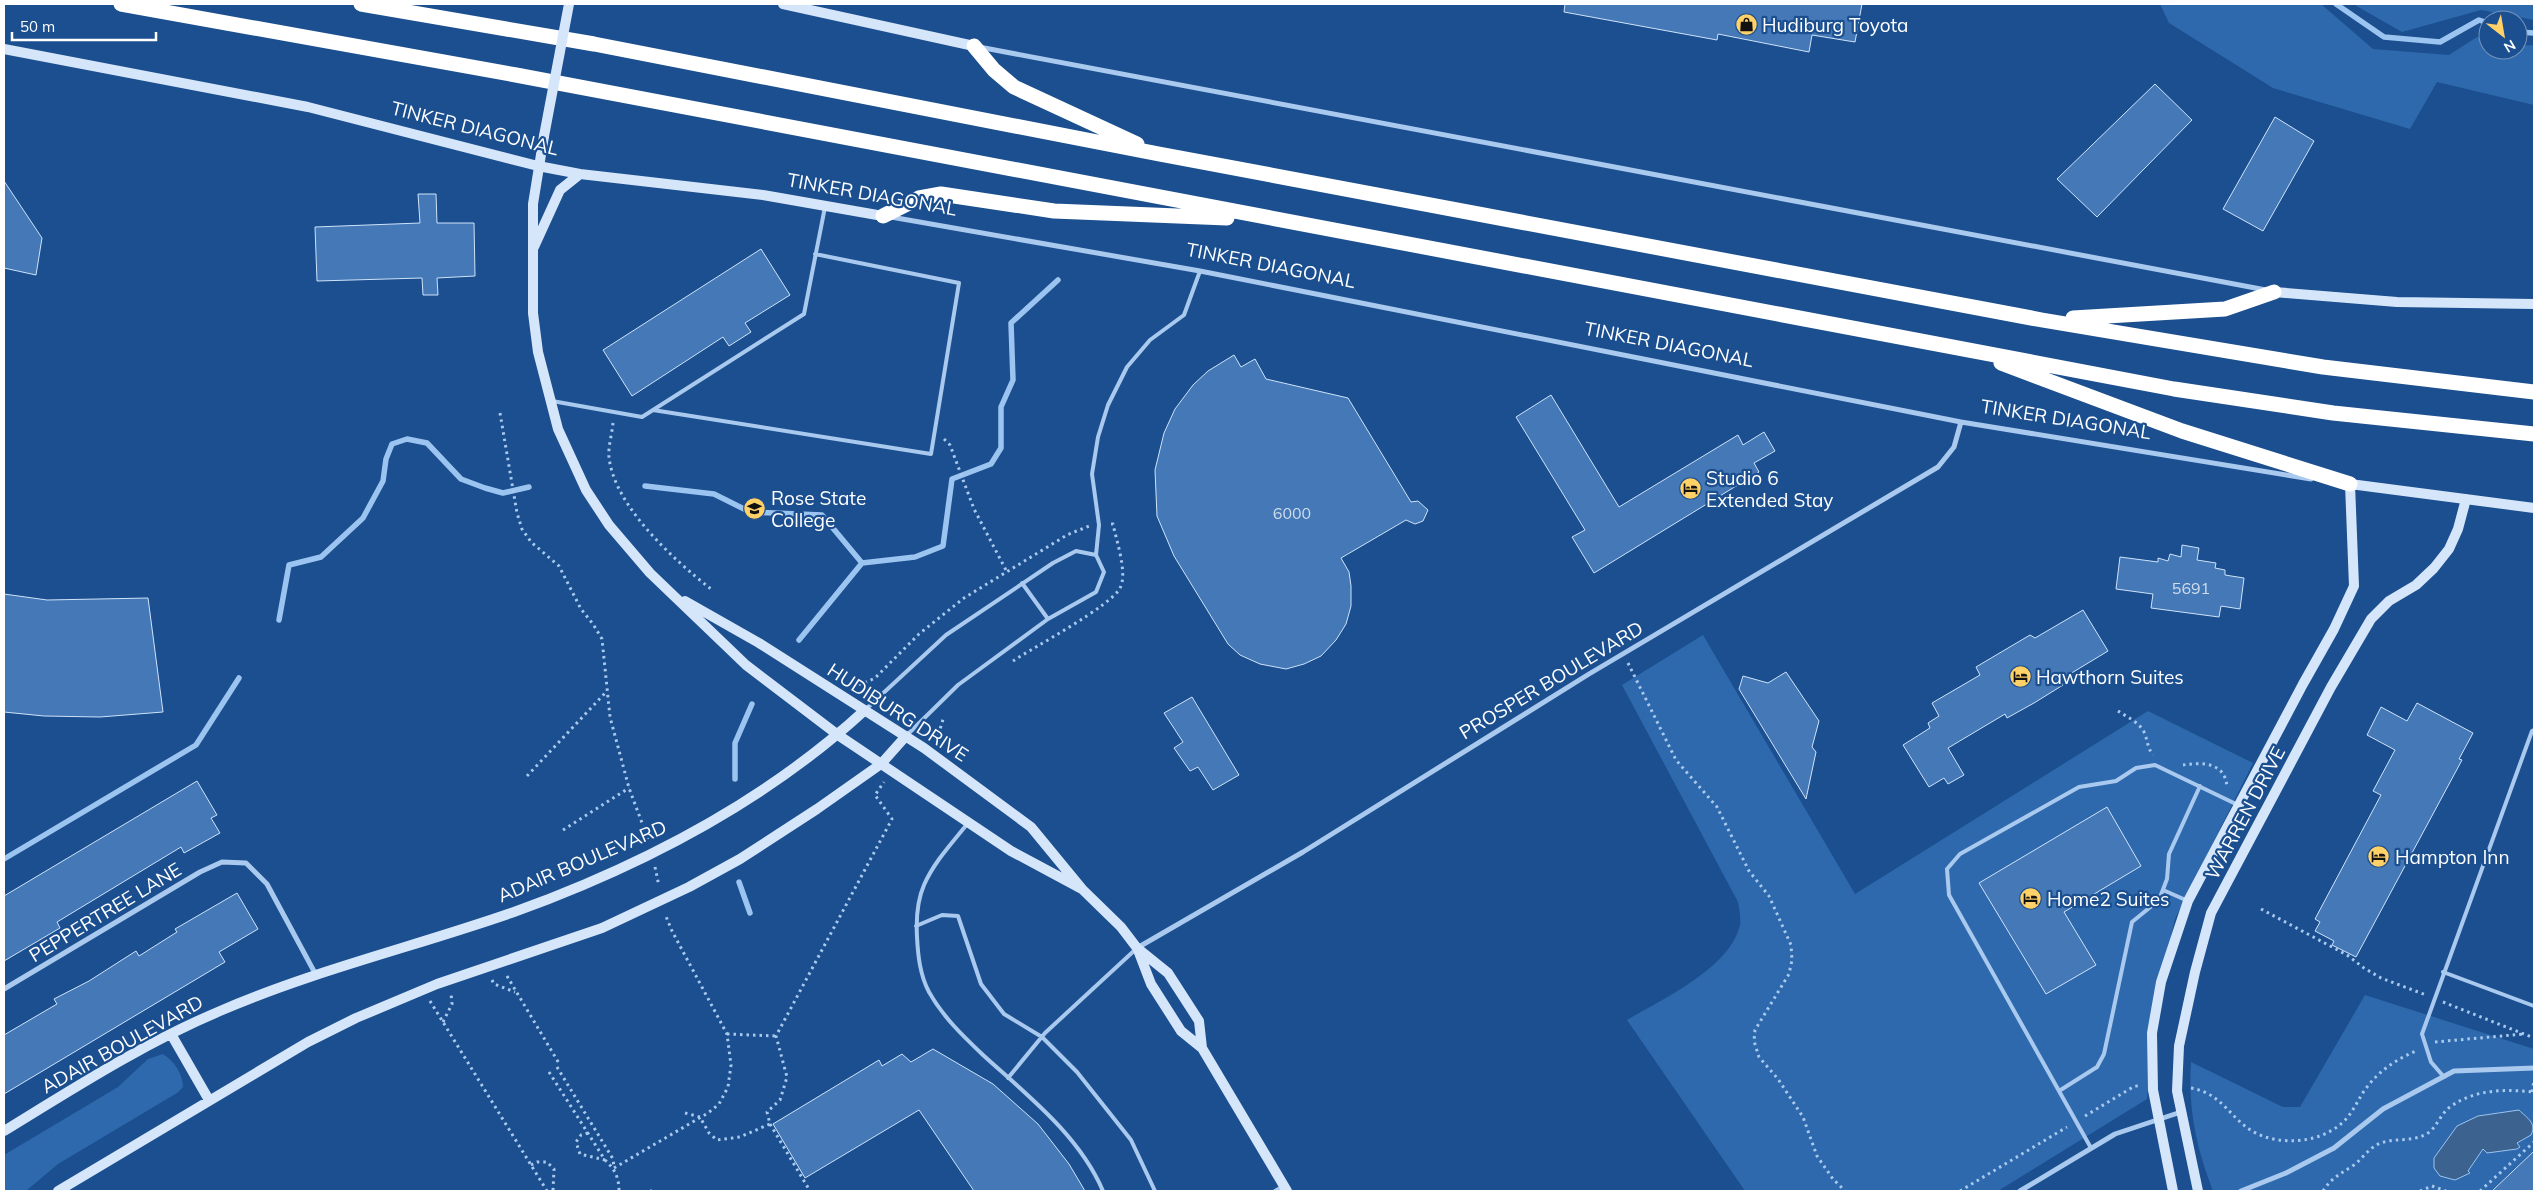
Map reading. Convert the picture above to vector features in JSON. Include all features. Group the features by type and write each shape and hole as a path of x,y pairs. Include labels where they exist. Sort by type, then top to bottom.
{"highway":[{"path":"121,4 525,77 2174,389 2333,413 2534,434"},
{"path":"361,4 594,44 1159,154 2042,320 2323,367 2534,392"},
{"path":"974,46 994,70 1014,87 1159,154"},
{"path":"883,216 919,198 941,194 1054,211 1279,220"},
{"path":"2042,320 2225,309 2274,292"},
{"path":"1960,348 2182,431 2350,484"}],"street":[{"name":"HUDIBURG DRIVE","path":"569,4 538,166 533,204 533,313 538,352 558,429 586,490 625,546 746,665 838,734 1011,851 1082,889"},
{"path":"783,4 974,46 2274,292 2397,302 2534,304"},
{"name":"TINKER DIAGONAL","path":"4,50 308,107 538,166 580,174 763,195 1200,271 1961,422 2350,484 2534,508"},
{"path":"532,253 557,195 580,174"},
{"name":"PROSPER BOULEVARD","path":"1137,948 1303,852 1623,654 1938,467 1954,447 1961,422"},
{"name":"WARREN DRIVE","path":"2173,1191 2153,1090 2152,1033 2161,982 2188,901 2334,629 2354,586 2350,484"},
{"name":"WARREN DRIVE","path":"2198,1191 2181,1112 2178,1086 2179,1046 2194,972 2211,913 2331,687 2371,619 2389,601 2416,585 2449,550 2458,529 2466,499"},
{"name":"HUDIBURG DRIVE","path":"671,593 759,642 906,736 1031,828 1082,889 1121,927 1137,948 1168,973 1199,1021 1202,1048"},
{"name":"ADAIR BOULEVARD","path":"4,1131 126,1058 219,1011 316,976 512,912 615,871 689,834 759,793 838,734 865,710"},
{"path":"58,1191 308,1042 356,1018 424,989 602,928 688,887 778,835 881,764 906,736"},
{"name":"PEPPERTREE LANE","path":"4,989 200,872 222,862 246,863 267,884 316,976"},
{"name":"HUDIBURG DRIVE","path":"1137,948 1151,984 1181,1032 1202,1048 1282,1189"},
{"path":"171,1034 210,1100"},
{"path":"2241,1191 2286,1173 2334,1148 2382,1109 2454,1071 2534,1068"},
{"path":"2020,1191 2115,1134 2158,1118 2181,1112"}],"lane":[{"path":"550,401 642,417 804,314 825,206"},
{"path":"653,410 931,454 959,283 815,254"},
{"path":"906,736 958,685 1048,620 1096,592 1104,572 1096,555 1099,524 1092,474 1098,436 1108,405 1127,367 1150,340 1184,315 1200,271"},
{"name":"ADAIR BOULEVARD","path":"865,710 946,635 1022,583 1076,551 1096,555"},
{"path":"1022,583 1048,620"},
{"path":"2444,1076 2430,1062 2422,1034 2433,998 2532,731 2534,730"},
{"path":"2091,1148 1949,895 1948,869 1960,854 2079,787 2116,781 2136,768 2154,764 2239,805"},
{"path":"2058,1091 2096,1068 2104,1054 2132,922 2159,900 2167,879 2169,854 2200,786"},
{"path":"969,822 933,867 918,904 916,926 921,970 928,991 937,1006 959,1032 1065,1134 1084,1158 1103,1191"},
{"path":"2163,890 2188,901"},
{"path":"916,926 942,915 958,916 982,984 1004,1014 1042,1037 1077,1072 1131,1140 1156,1191"},
{"path":"1008,1078 1042,1037 1119,962 1137,948"},
{"path":"2443,972 2534,1006"}],"path":[{"path":"615,412 608,455 612,473 621,496 682,566 711,589"},
{"path":"500,413 517,513"},
{"path":"940,435 950,445 969,495 1007,572"},
{"path":"849,685 862,684 875,678 946,612 1067,535 1087,526 1113,524 1122,568 1121,587 1106,603 1006,665"},
{"path":"1623,654 1636,675 1676,760 1717,807 1750,870 1769,896 1791,945 1792,960 1789,974 1755,1030 1754,1041 1759,1057 1778,1079 1803,1117 1817,1156 1833,1179 1845,1191"},
{"path":"527,776 607,691"},
{"path":"924,748 938,736 946,712"},
{"path":"810,1191 770,1124 767,1112 780,1100 787,1077 776,1036 892,819 875,795 880,786 895,772"},
{"path":"563,830 630,788"},
{"path":"2261,909 2347,955 2381,978 2534,1038"},
{"path":"500,964 613,1159 619,1181 619,1191"},
{"path":"486,969 494,984 516,992"},
{"path":"442,1022 452,1004 453,998 445,982"},
{"path":"424,989 442,1022 547,1191"},
{"path":"727,1034 776,1036"},
{"path":"2178,1086 2205,1092 2221,1100 2234,1119 2268,1138 2291,1141 2312,1138 2330,1132 2346,1119 2367,1087 2395,1060 2438,1040 2524,1034"},
{"path":"549,1072 605,1160 614,1168"},
{"path":"2323,1191 2328,1183 2374,1146 2385,1141 2413,1139 2429,1133 2449,1107 2466,1098 2484,1092 2533,1092 2534,1080"},
{"path":"1960,1191 2133,1087 2139,1085 2153,1090"},
{"path":"685,1112 700,1117 709,1134 717,1140 740,1137 770,1124"},
{"path":"588,1133 582,1135 576,1142 580,1154 605,1160"},
{"path":"2480,1191 2534,1142"},
{"path":"531,1165 537,1162 547,1162 554,1169 553,1191"},
{"path":"614,1168 618,1163"},
{"path":"2420,1191 2432,1186 2446,1191"}],"shaded area":[{"path":"2160,4 2321,4 2373,49 2449,55 2477,37 2478,60 2528,60 2528,45 2534,45 2534,105 2437,82 2410,129 2273,88 2169,23"},
{"path":"2353,4 2534,4 2534,20 2528,19 2528,10 2478,10 2402,32"},
{"path":"1703,635 1855,894 2148,711 2253,763 2175,919 2157,995 2147,1099 1998,1191 1745,1191 1627,1020 1676,992 1709,968 1734,941 1740,925 1738,902 1622,685"},
{"path":"2365,995 2534,1049 2534,1150 2491,1191 2213,1191 2194,1128 2190,1080 2191,1062 2283,1107 2300,1107"},
{"path":"163,1054 171,1060 180,1073 183,1087 177,1093 58,1164 26,1191 4,1191 4,1155 118,1087 148,1059"},
{"path":"2519,1110 2533,1127 2531,1135 2517,1143 2520,1147 2487,1153 2483,1149 2468,1171 2470,1173 2455,1180 2440,1176 2434,1168 2434,1158 2457,1126 2478,1116"}],"building":[{"name":"Hudiburg Toyota","path":"1565,4 1862,4 1855,42 1812,35 1809,52 1718,34 1717,40 1564,12"},
{"path":"2155,84 2192,120 2097,217 2057,179"},
{"path":"2275,117 2314,141 2263,231 2223,209"},
{"path":"4,181 42,238 36,275 4,268"},
{"path":"418,194 436,194 437,223 474,223 475,276 437,278 438,295 423,295 422,278 317,281 315,227 420,223"},
{"path":"761,249 790,295 745,323 751,332 729,346 723,337 632,396 603,350"},
{"path":"1234,355 1241,367 1255,359 1266,379 1348,398 1411,502 1418,501 1428,510 1423,521 1415,524 1406,520 1341,558 1349,572 1351,586 1351,606 1346,624 1336,640 1321,656 1304,664 1286,669 1260,664 1240,655 1228,644 1174,556 1157,516 1155,470 1164,433 1175,409 1193,385 1208,371"},
{"name":"Studio 6 Extended Stay","path":"1551,395 1619,507 1738,435 1743,445 1764,432 1775,451 1754,463 1759,472 1594,573 1572,537 1585,530 1516,417"},
{"path":"2182,545 2199,548 2197,560 2216,563 2215,568 2225,570 2225,575 2244,578 2240,609 2221,606 2219,617 2151,608 2153,594 2116,589 2120,557 2158,562 2158,558 2168,561 2170,554 2181,557"},
{"path":"4,594 47,600 148,598 163,712 100,717 44,716 4,712"},
{"name":"Hawthorn Suites","path":"2083,610 2108,651 2060,680 2063,685 2034,703 2007,718 2005,714 1948,748 1964,775 1948,784 1944,778 1929,787 1903,745 1930,728 1928,723 1939,716 1932,703 1980,675 1976,667 2030,635 2035,638"},
{"path":"1786,672 1819,721 1812,747 1816,752 1806,799 1739,689 1743,676 1768,683"},
{"path":"1192,697 1239,775 1213,790 1198,767 1190,771 1174,748 1183,742 1164,713"},
{"name":"Hampton Inn","path":"2417,703 2473,733 2459,759 2462,760 2356,957 2332,945 2334,941 2315,931 2320,922 2315,919 2381,795 2373,791 2395,750 2367,735 2381,707 2407,721"},
{"path":"197,781 217,815 211,818 220,833 184,853 181,847 57,922 60,928 4,961 4,896"},
{"name":"Home2 Suites","path":"2107,807 2141,866 2064,912 2096,965 2046,994 1979,883"},
{"path":"237,893 258,929 219,952 225,962 4,1094 4,1035 57,1004 54,999 89,981 136,951 139,956 177,932 175,929"},
{"path":"933,1049 993,1084 1038,1124 1069,1164 1085,1191 974,1191 919,1110 805,1178 773,1124 879,1060 882,1066 902,1054 911,1062"},
{"path":"2534,1151 2534,1191 2492,1191"}],"waterway":[{"path":"2336,4 2384,37 2440,42 2478,21"},
{"path":"2528,33 2534,33"},
{"path":"645,486 714,494 750,512 822,515 862,563 915,557 943,546 952,479 991,464 1001,448 1001,407 1013,380 1011,323 1058,280"},
{"path":"279,620 289,565 321,557 363,518 383,481 386,459 392,444 407,439 427,443 461,479 485,488 503,493 529,487"},
{"path":"799,640 862,563"},
{"path":"4,859 196,745 239,678"},
{"path":"735,779 735,743 752,704"},
{"path":"739,882 750,913"}],"place":[{"name":"Hudiburg Toyota","path":"1746,25"},
{"name":"Studio 6 Extended Stay","path":"1690,489"},
{"name":"Rose State College","path":"755,509"},
{"name":"Hawthorn Suites","path":"2020,677"},
{"name":"Hampton Inn","path":"2379,857"},
{"name":"Home2 Suites","path":"2031,899"}]}
